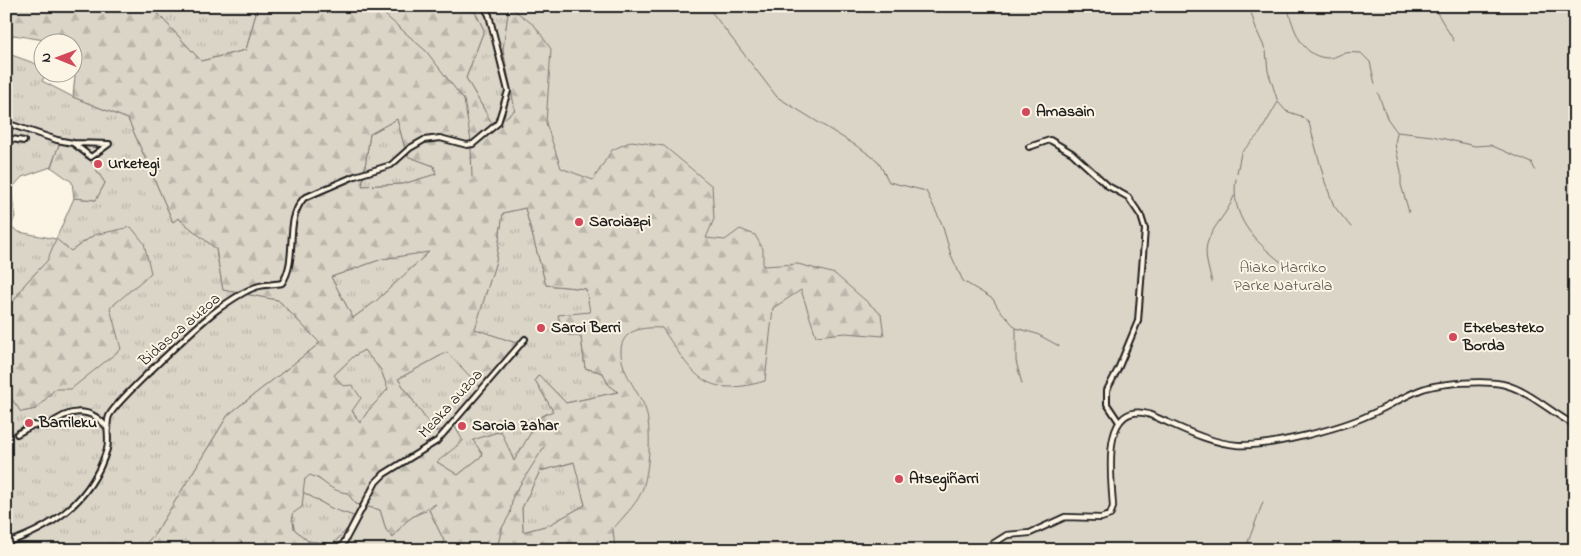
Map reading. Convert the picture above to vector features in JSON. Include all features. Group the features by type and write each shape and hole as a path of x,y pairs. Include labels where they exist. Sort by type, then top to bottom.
{"street":[{"name":"Bidasoa auzoa","path":"6,543 30,535 62,516 76,504 103,462 108,446 109,415 115,407 217,310 257,286 282,283 291,261 293,221 304,198 355,176 390,165 410,148 424,140 440,138 467,145 473,144 498,123 508,91 489,15 484,6"},
{"path":"6,123 72,143 91,157 109,144 72,143"},
{"path":"6,138 24,141"},
{"path":"1028,147 1050,140 1072,153 1108,186 1128,197 1141,216 1146,229 1138,321 1118,370 1107,390 1108,404 1119,422"},
{"name":"Meaka auzoa","path":"340,550 376,482 384,474 437,441 525,339"},
{"path":"983,550 1007,535 1030,533 1065,518 1101,518 1110,515 1113,507 1111,439 1119,422 1126,416 1143,413 1220,442 1240,445 1261,445 1367,416 1420,390 1436,386 1480,383 1502,384 1523,393 1575,424"},
{"path":"17,434 33,425 47,427 60,417 81,411 90,412 108,429"}],"green space":[{"path":"6,6 151,6 201,61 246,50 258,6 452,6 454,9 475,12 484,30 466,78 494,127 515,110 503,50 509,6 771,188 1098,550 441,550 444,541 429,510 436,504 412,518 402,526 393,538 386,530 380,510 356,504 347,493 334,491 318,478 305,479 302,507 292,514 294,529 308,541 312,550 139,550 155,534 228,415 320,343 278,300 223,290 216,249 178,218 173,222 128,119 73,97 74,82 82,82 82,32 32,32 32,38 14,35 6,40","holes":["397,119 407,156 434,166 436,174 403,184 362,186 370,134","525,208 546,285 586,289 590,312 558,315 564,334 581,337 585,368 603,373 608,384 618,392 566,403 539,375 535,380 553,411 540,417 514,461 501,431 473,440 483,455 458,475 437,462 463,441 455,427 434,431 398,379 447,352 482,389 519,344 475,329 496,261 503,213","429,252 376,301 353,318 331,277 382,259","364,350 381,370 388,389 360,423 352,411 361,398 352,385 343,386 334,375 354,356","574,462 585,505 549,525 523,532 522,508 540,471"]},
{"path":"151,6 258,6 246,50 201,61"},
{"path":"452,6 509,6 503,50 515,110 494,127 466,78 484,30 475,12 454,9"},
{"name":"Aiako Harriko Parke Naturala","path":"509,6 1575,6 1575,550 615,550 613,529 641,493 647,473 649,448 646,412 625,371 621,357 622,343 630,333 642,329 662,328 683,359 702,379 714,385 727,387 744,386 765,381 773,308 801,290 816,336 845,333 884,336 881,314 835,274 798,264 763,266 763,249 755,235 740,229 725,240 706,238 714,219 712,186 664,146 632,141 612,150 593,180 561,168 546,123 551,49 535,26"},
{"path":"6,53 32,62 32,82 44,82 73,97 128,119 173,222 178,218 216,249 223,290 278,300 320,343 228,415 155,534 139,550 6,550 6,386 8,393 21,412 36,409 55,389 110,308 94,235 71,251 47,261 25,284 6,313 6,229 11,227 19,232 56,239 74,198 96,200 105,183 85,153 60,142 51,167 22,177 11,189 6,185 6,131 13,127 6,121"},
{"path":"397,119 407,156 434,166 437,174 403,184 362,186 370,134"},
{"path":"60,142 85,153 105,183 96,200 74,198 72,182 51,167"},
{"path":"6,185 11,189 15,216 11,227 6,229"},
{"path":"525,208 546,285 586,289 591,313 581,337 585,368 603,373 608,384 618,392 566,403 539,375 535,380 553,411 540,417 514,462 500,431 474,440 483,455 458,475 437,462 455,427 434,431 398,379 447,352 519,344 474,329 496,261 503,213"},
{"path":"131,227 144,243 151,273 110,308 121,349 71,389 55,389 36,409 21,412 9,395 6,383 6,313 25,284 47,261 56,239 71,251 94,235"},
{"path":"430,251 376,301 353,318 331,277 382,259"},
{"path":"364,350 381,370 388,389 368,411 360,424 334,375 354,356"},
{"path":"575,462 585,505 549,525 523,532 522,508 540,471"},
{"path":"310,475 335,490 347,493 356,504 380,510 386,530 393,538 408,520 429,510 444,541 441,550 312,550 308,541 333,544 348,528 354,516 333,509 303,492 305,479"},
{"path":"303,492 333,509 355,516 348,528 333,544 308,541 294,529 291,513 302,507"}],"waterway":[{"path":"375,6 426,51 464,100 471,141"},
{"path":"707,6 777,97 878,161 889,182 926,191 942,224 951,255 963,281 993,299 998,308 1016,328 1016,361 1022,384"},
{"path":"1249,6 1256,29 1266,51 1268,71 1278,102 1286,111 1301,116 1309,123 1325,182 1334,206 1351,227"},
{"path":"1287,6 1300,41 1312,54 1331,58 1345,53 1361,53 1370,62 1375,84"},
{"path":"1433,6 1454,41"},
{"path":"1569,6 1575,32"},
{"path":"1378,93 1387,118 1397,132 1432,136 1475,146 1490,145 1532,163 1535,170"},
{"path":"1237,173 1241,153 1260,133 1278,102"},
{"path":"1397,133 1395,144 1401,172 1401,185 1409,212"},
{"path":"471,148 472,177"},
{"path":"1236,179 1235,192 1240,216 1261,245 1281,262"},
{"path":"1212,282 1206,258 1207,244 1212,231 1228,209 1234,196"},
{"path":"1016,328 1037,334 1059,346"},
{"path":"498,544 502,528 510,514 513,496 544,447"},
{"path":"1245,550 1263,502"},
{"path":"494,550 498,544 524,547 539,545 554,550"},
{"path":"558,550 575,546 610,550"}],"place":[{"name":"Amasain","path":"1026,112"},
{"name":"Urketegi","path":"98,164"},
{"name":"Saroiazpi","path":"579,222"},
{"name":"Saroi Berri","path":"541,328"},
{"name":"Etxebesteko Borda","path":"1453,337"},
{"name":"Barrileku","path":"29,423"},
{"name":"Saroia Zahar","path":"462,426"},
{"name":"Atsegiñarri","path":"899,479"}]}
